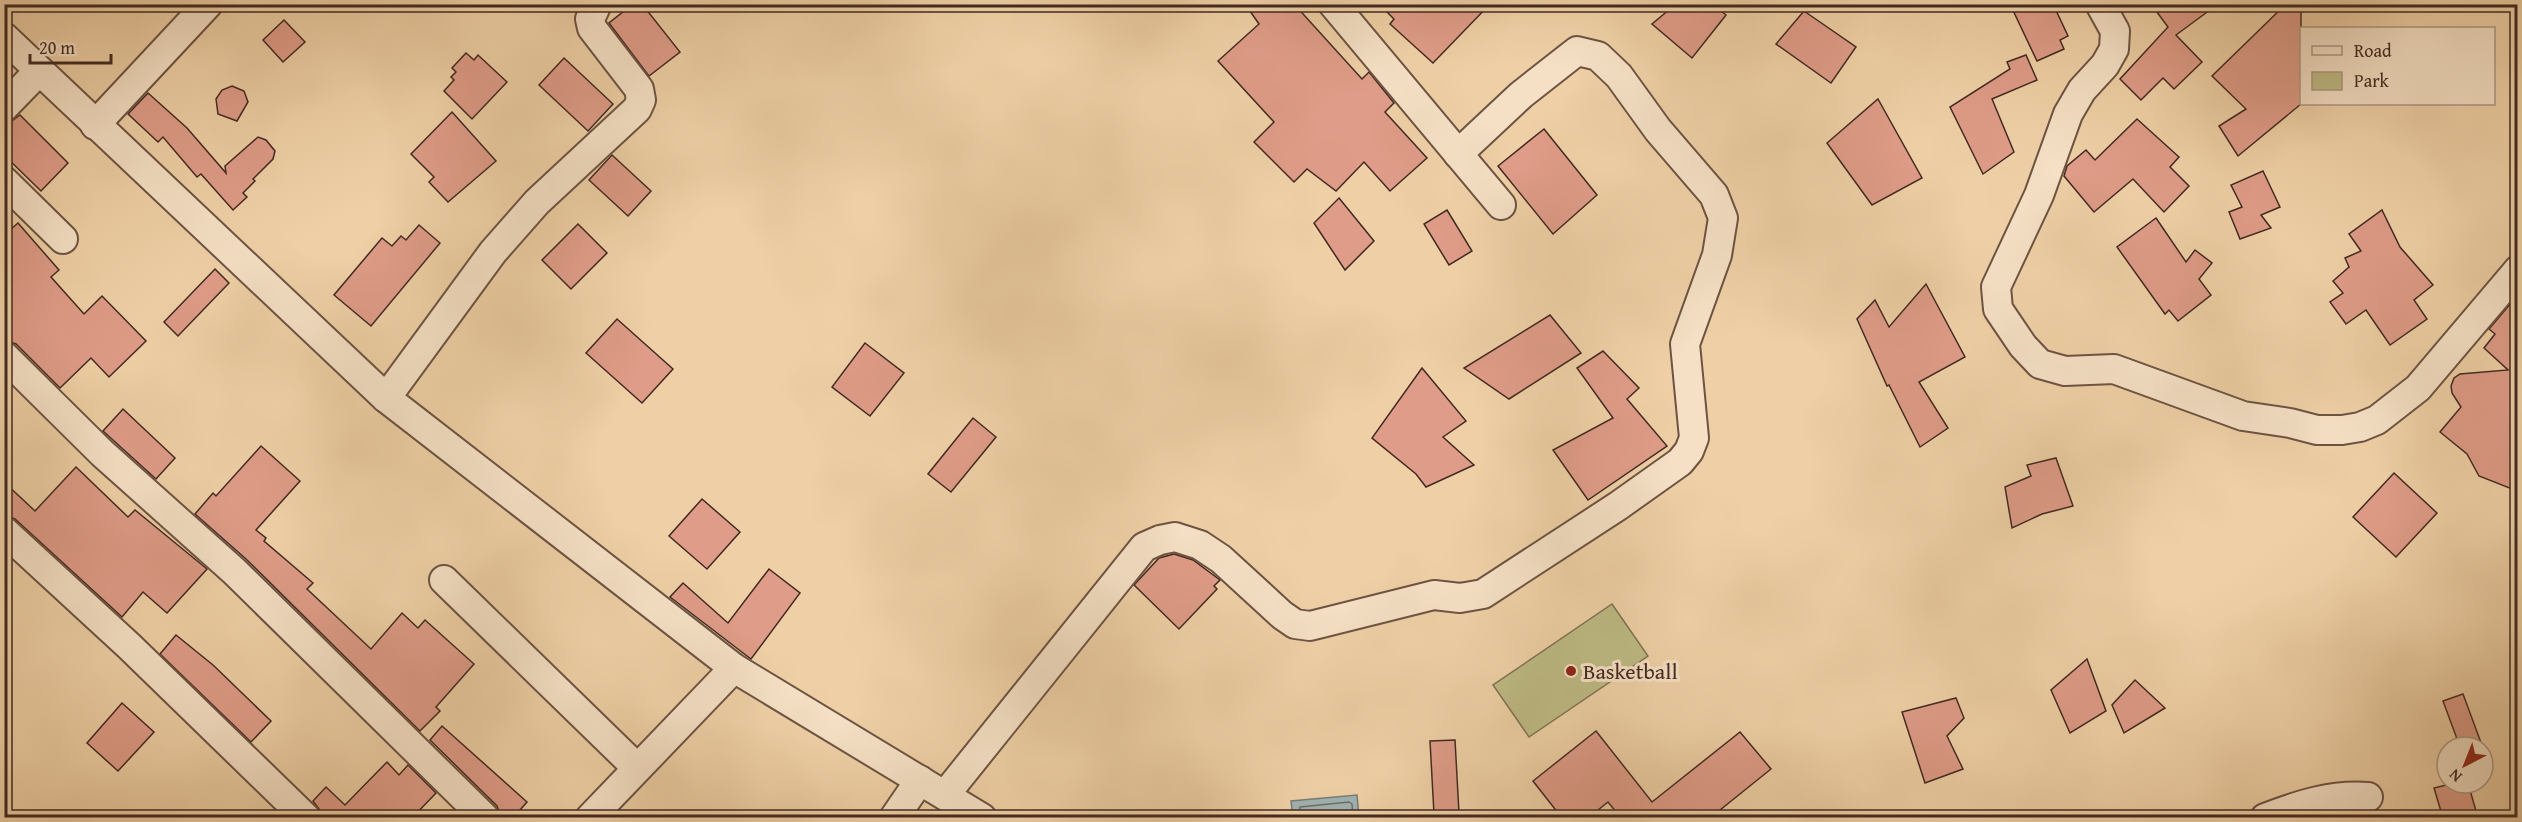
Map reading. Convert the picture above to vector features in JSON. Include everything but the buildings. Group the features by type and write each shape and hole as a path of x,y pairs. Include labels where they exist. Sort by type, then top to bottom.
{"street":[{"path":"95,125 208,4"},
{"path":"386,398 493,252 537,202 637,109 641,100 639,89 592,28 591,19 597,4"},
{"path":"1333,4 1501,206"},
{"path":"2100,4 2115,31 2114,49 2105,64 2082,90 2068,114 2039,195 1996,287 1998,309 2023,346 2040,364 2065,371 2114,369 2243,416 2290,423 2317,430 2360,427 2377,420 2418,388 2517,270"},
{"path":"4,38 386,398 734,668 982,818"},
{"path":"945,795 1144,547 1174,537 1200,545 1221,559 1282,615 1295,624 1310,626 1434,595 1460,598 1483,594 1617,506 1680,462 1689,451 1694,438 1685,344 1717,255 1723,218 1714,195 1658,130 1619,76 1598,56 1588,52 1577,51 1551,69 1458,154"},
{"path":"4,107 39,71"},
{"path":"4,180 63,239"},
{"path":"4,356 102,453 234,571 485,818"},
{"path":"4,531 129,646 306,818"},
{"path":"444,580 637,768"},
{"path":"590,818 734,668"},
{"path":"894,818 920,780"},
{"path":"2265,818 2317,800 2344,796 2368,797"}],"green space":[{"name":"Basketball","path":"1612,604 1648,656 1529,737 1493,685"}],"water":[{"path":"1357,795 1359,817 1293,817 1291,801"}],"place":[{"name":"Basketball","path":"1571,671"}]}
